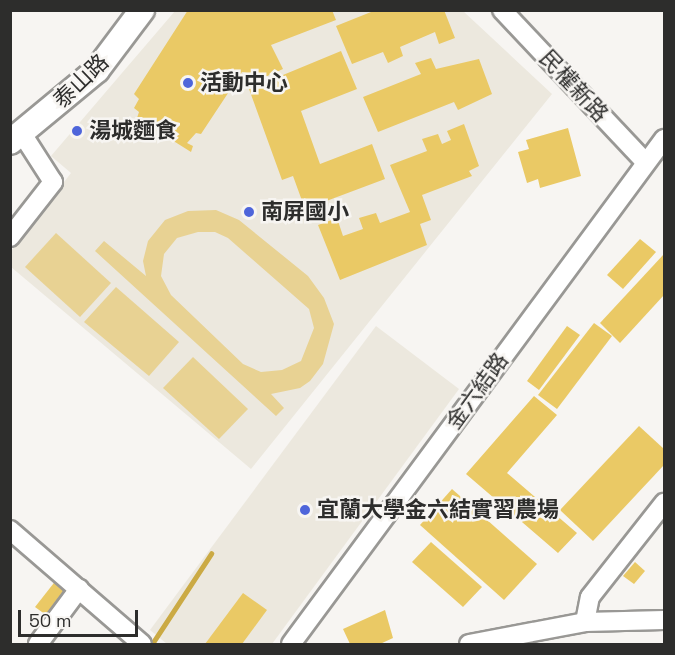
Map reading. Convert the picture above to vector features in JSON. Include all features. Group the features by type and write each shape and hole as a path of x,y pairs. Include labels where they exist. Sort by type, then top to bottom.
{"main road":[{"name":"泰山路","path":"17,138 97,70 141,10"}],"street":[{"name":"民權新路","path":"502,10 645,162"},
{"path":"10,237 53,182 17,138"},
{"name":"金六結路","path":"291,645 664,139"},
{"path":"585,622 590,597 664,503"},
{"path":"11,532 142,645"},
{"path":"38,645 79,589"},
{"path":"468,645 585,622 664,620"}],"shaded area":[{"name":"南屏國小","path":"175,11 463,11 552,94 251,469 11,267 10,252 71,173 51,156"},
{"path":"216,210 239,220 308,276 324,298 334,324 323,364 310,381 300,388 271,394 284,408 276,416 95,251 104,241 146,276 143,261 148,241 165,220 188,211","holes":["198,232 215,232 228,238 309,309 314,328 301,361 282,370 261,372 243,364 171,295 161,276 164,254 177,238"]},
{"path":"56,233 111,283 80,317 25,267"},
{"path":"116,287 179,342 149,376 84,322"},
{"name":"宜蘭大學金六結實習農場","path":"376,326 459,389 272,644 167,644 150,630"},
{"path":"193,357 248,409 219,439 163,388"}],"building":[{"name":"活動中心","path":"188,10 332,10 336,20 271,45 283,69 265,77 242,72 201,134 196,133 187,143 193,146 191,152 137,118 139,112 134,108 139,99 134,94"},
{"path":"376,10 444,10 455,38 439,44 435,32 400,47 403,56 388,63 383,52 352,64 336,26"},
{"path":"341,51 357,89 301,111 320,164 372,144 385,179 305,209 293,176 282,180 249,89"},
{"path":"431,58 436,69 479,59 492,94 458,110 454,102 378,132 363,97 421,74 415,63"},
{"path":"464,124 479,166 469,171 472,176 422,195 431,220 420,224 427,245 340,280 318,225 337,218 343,236 363,229 359,218 376,213 380,223 410,212 390,165 427,151 422,139 438,134 442,144 451,140 447,131"},
{"path":"568,128 581,176 540,188 538,179 527,183 518,152 529,149 526,140"},
{"path":"640,239 656,252 623,289 607,275"},
{"path":"664,254 664,295 620,343 600,323"},
{"path":"594,323 612,336 557,409 538,395"},
{"path":"567,326 580,335 539,390 527,381"},
{"path":"534,396 557,415 507,473 577,533 558,553 466,474"},
{"path":"639,426 664,449 664,465 593,541 560,510"},
{"path":"452,489 537,564 504,600 420,525"},
{"path":"431,542 482,587 463,607 412,562"},
{"path":"635,562 645,571 634,584 623,576"},
{"path":"57,579 73,590 53,620 35,607"},
{"path":"243,593 267,610 242,644 205,644"},
{"path":"385,610 393,638 380,644 350,644 343,629"}],"waterway":[{"path":"152,644 211,554"}],"place":[{"name":"活動中心","path":"188,83"},
{"name":"湯城麵食","path":"77,131"},
{"name":"南屏國小","path":"249,212"},
{"name":"宜蘭大學金六結實習農場","path":"305,510"}]}
